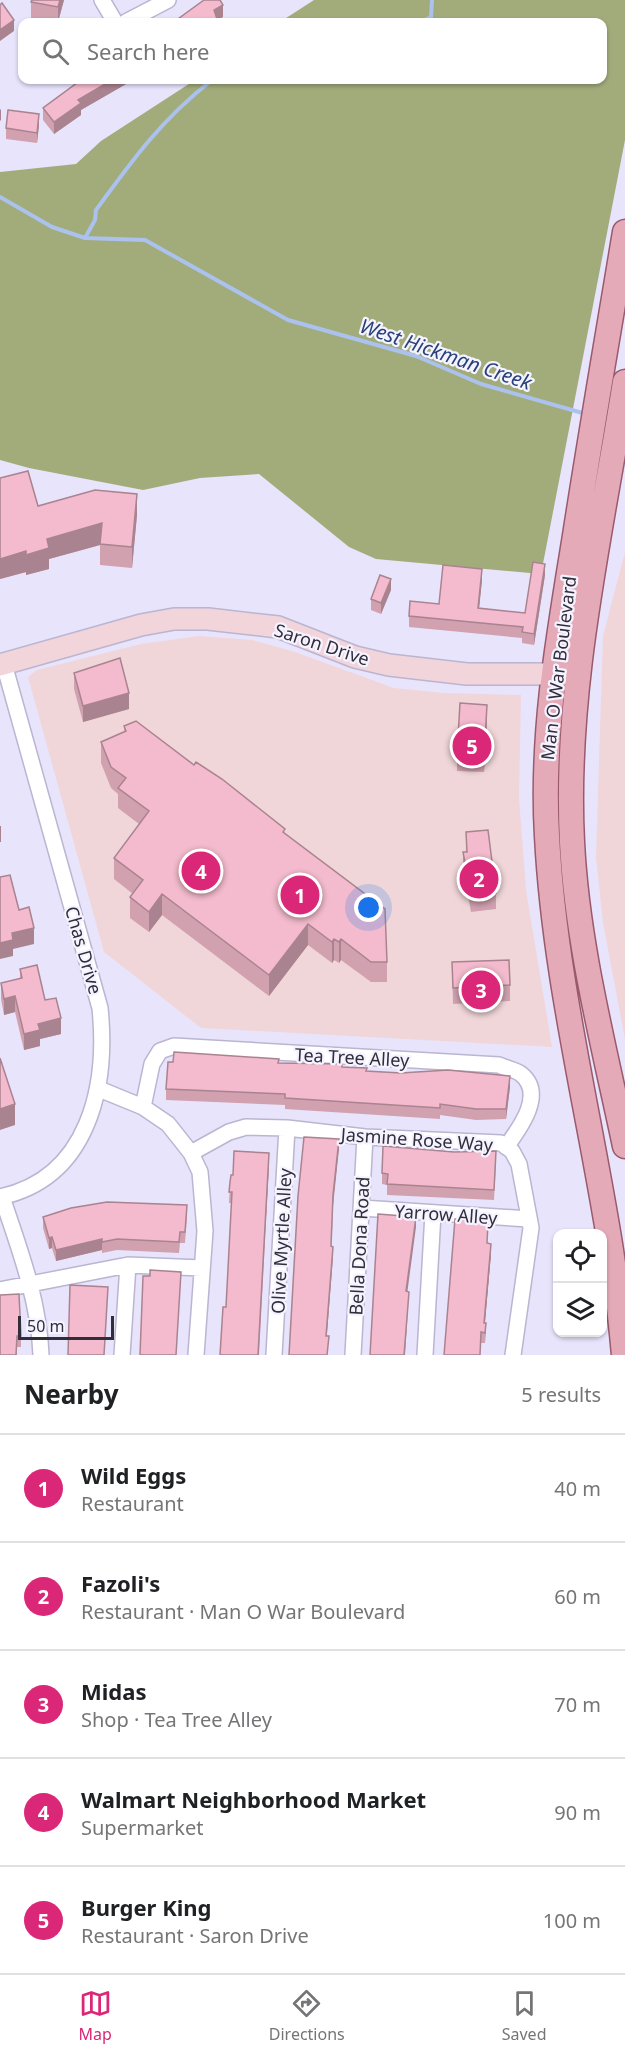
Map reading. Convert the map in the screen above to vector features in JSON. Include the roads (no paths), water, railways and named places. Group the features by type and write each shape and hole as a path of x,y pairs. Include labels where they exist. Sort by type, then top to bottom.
{"main road":[{"name":"Man O War Boulevard","path":"624,1355 611,1258 569,1022 550,890 546,833 546,756 554,673 625,232"},
{"name":"Man O War Boulevard","path":"624,389 578,674 571,786 575,877 589,972 625,1146"}],"street":[{"path":"102,0 113,18"},
{"path":"134,18 168,0"},
{"name":"Saron Drive","path":"2,664 174,619 278,627 355,657 389,665 466,674 578,674"},
{"name":"Chas Drive","path":"1,1197 21,1193 58,1167 78,1140 99,1089 103,1050 100,1008 2,664"},
{"name":"Tea Tree Alley","path":"143,1107 150,1084 152,1064 160,1051 174,1046 499,1065 521,1074 530,1087 530,1102 526,1116 506,1147"},
{"path":"99,1089 143,1107 168,1124 191,1153 200,1172 205,1231 196,1355"},
{"name":"Jasmine Rose Way","path":"191,1153 229,1132 246,1127 287,1128 365,1137 501,1143 512,1151 519,1164 529,1219 530,1240 513,1355"},
{"name":"Olive Myrtle Alley","path":"274,1355 287,1128"},
{"name":"Bella Dona Road","path":"353,1355 365,1137"},
{"path":"1,1197 30,1283 40,1325 40,1355"},
{"name":"Yarrow Alley","path":"362,1208 529,1219"},
{"path":"425,1355 433,1213"},
{"path":"0,1290 128,1265 202,1268"},
{"path":"122,1355 128,1265"}],"waterway":[{"path":"429,18 431,17 432,0"},
{"path":"85,238 95,220 96,210 136,157 163,125 207,84"},
{"name":"West Hickman Creek","path":"0,197 52,227 85,238 145,240 288,320 416,356 481,384 586,414"}],"place":[{"name":"Burger King","path":"472,746"},
{"name":"Walmart Neighborhood Market","path":"201,871"},
{"name":"Fazoli's","path":"479,879"},
{"name":"Wild Eggs","path":"300,895"},
{"name":"Midas","path":"481,990"}]}
